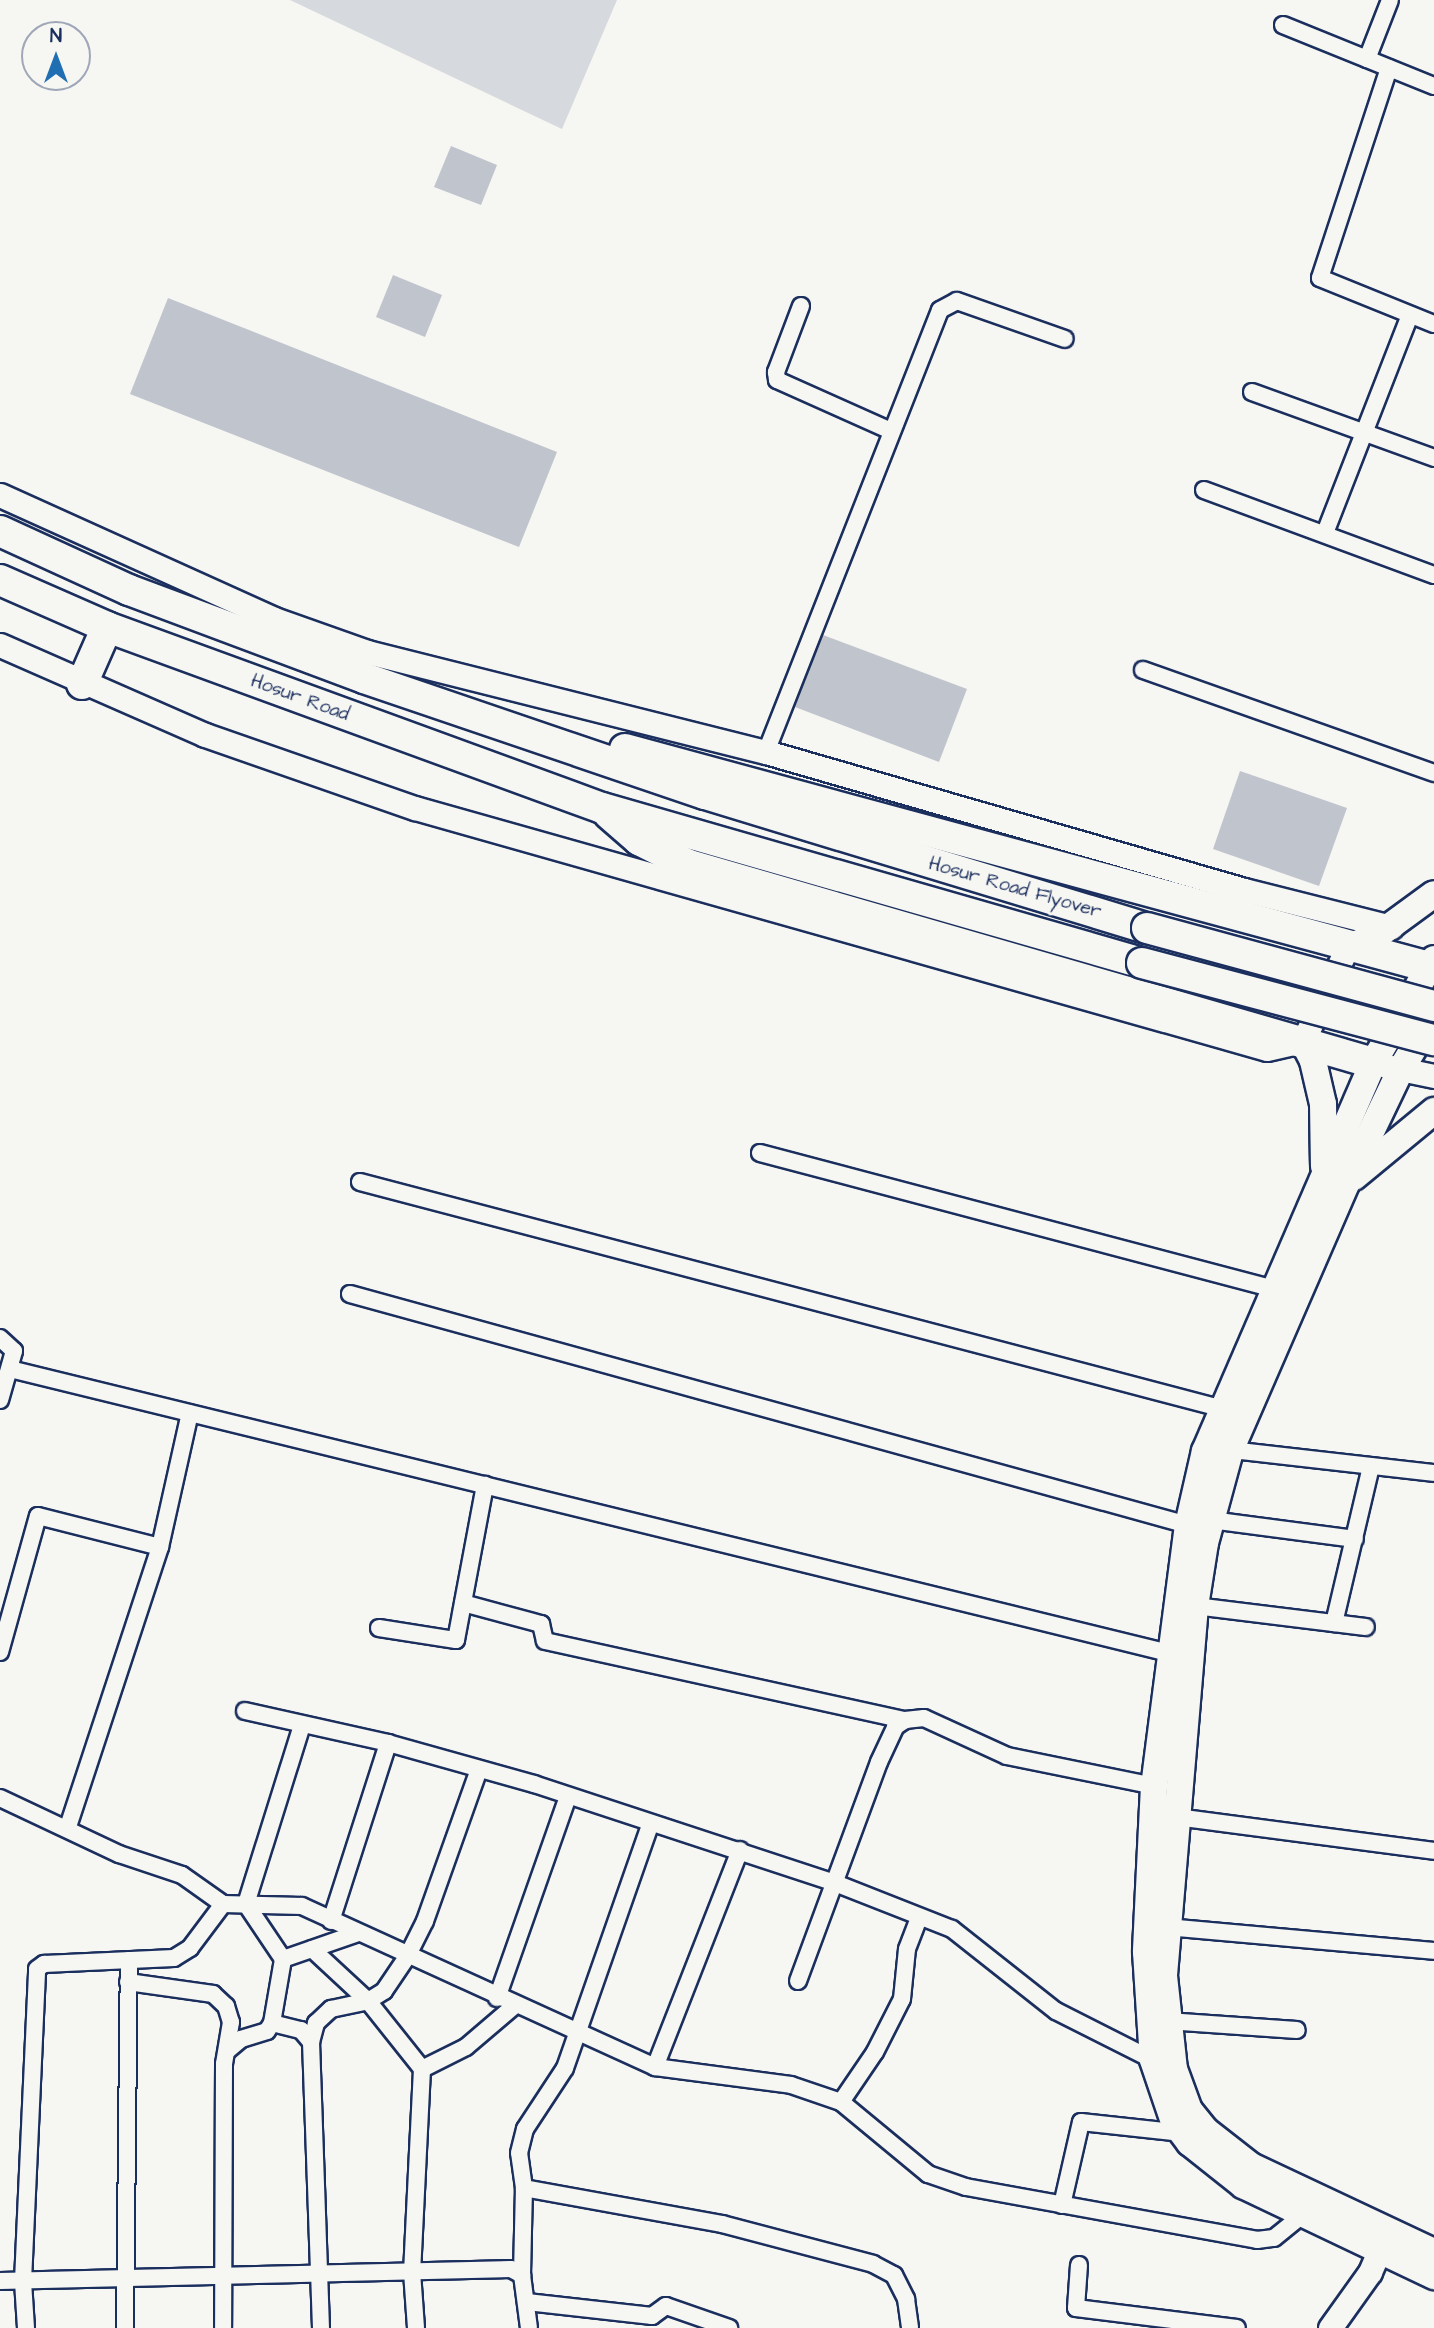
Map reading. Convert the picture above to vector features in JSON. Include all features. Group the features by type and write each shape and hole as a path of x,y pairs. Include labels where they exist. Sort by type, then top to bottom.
{"highway":[{"path":"0,531 129,590 599,759 620,748 696,766 1241,904 1347,948 1432,965"},
{"name":"Hosur Road","path":"0,580 107,627 602,808"},
{"path":"82,684 107,627"},
{"name":"Hosur Road Flyover","path":"599,759 1147,928 1434,1006"},
{"path":"602,808 639,840 689,865 1387,1066"},
{"name":"Hosur Road Flyover","path":"602,808 1142,963 1434,1040"}],"main road":[{"path":"1347,948 1391,926 1434,894"},
{"path":"1432,965 1335,1179 1219,1448 1200,1522 1180,1655 1154,1786 1164,1815 1167,2021 1174,2069 1189,2110 1224,2150 1385,2238 1434,2276"},
{"path":"1387,1066 1434,1016"},
{"path":"1303,1041 1313,1061 1323,1104 1335,1179"},
{"path":"1234,1412 1278,1290 1335,1179 1434,1111"},
{"path":"1200,1522 1195,1606 1180,1655 1164,1815 1146,1952 1153,2060 1163,2097 1182,2133 1233,2178 1303,2215 1434,2252"}],"street":[{"path":"1367,59 1390,0"},
{"path":"1283,25 1434,86"},
{"path":"1389,68 1320,278 1434,324"},
{"path":"766,752 891,431 947,303 957,301 1065,339"},
{"path":"801,306 776,372 777,380 891,431"},
{"path":"1325,533 1362,431 1410,315"},
{"path":"1252,391 1434,458"},
{"path":"1204,490 1434,575"},
{"path":"0,495 274,619 367,652 766,752 1241,904 1391,926"},
{"path":"0,645 82,684 205,735 415,808 599,863 1267,1049 1303,1041 1347,948"},
{"path":"1143,670 1434,774"},
{"path":"1387,1066 1434,1076"},
{"path":"760,1153 1278,1290"},
{"path":"360,1182 1234,1412"},
{"path":"350,1294 1200,1522 1355,1539"},
{"path":"0,1338 14,1352 0,1400"},
{"path":"10,1369 1180,1655"},
{"path":"68,1827 160,1547 190,1413"},
{"path":"1219,1448 1434,1473"},
{"path":"1335,1623 1371,1466"},
{"path":"379,1628 456,1640 485,1485"},
{"path":"0,1652 38,1516 160,1547"},
{"path":"463,1603 541,1625 545,1641 905,1720 924,1718 1007,1756 1154,1786"},
{"path":"1195,1606 1366,1627"},
{"path":"245,1711 388,1743 479,1769 650,1825 740,1850 835,1883 952,1929 1056,2011 1153,2060"},
{"path":"797,1981 879,1762 895,1727 905,1720"},
{"path":"246,1904 302,1725"},
{"path":"331,1921 388,1743"},
{"path":"321,2328 311,2042 316,2023 331,2009 368,2001 384,1991 407,1957 425,1921 479,1769"},
{"path":"497,1998 568,1796"},
{"path":"0,1798 68,1827 119,1854 182,1875 223,1904 302,1906 575,2034 655,2067 790,2085 841,2102 928,2174 966,2187 1267,2241 1303,2215"},
{"path":"1164,1815 1434,1851"},
{"path":"529,2328 522,2276 524,2188 519,2153 525,2129 555,2089 650,1825"},
{"path":"655,2067 740,1850"},
{"path":"26,2328 23,2281 37,1969 44,1964 182,1955 223,1904"},
{"path":"228,2050 241,2039 267,2031 272,2023 283,1959 246,1904"},
{"path":"841,2102 875,2052 902,1999 906,1949 919,1917"},
{"path":"1166,1927 1434,1951"},
{"path":"283,1959 358,1933"},
{"path":"312,1948 368,2001 422,2069 412,2272 416,2328"},
{"path":"125,2328 122,2277 129,1960"},
{"path":"128,1982 214,1994 226,2006 231,2022 222,2272 223,2328"},
{"path":"422,2069 466,2047 514,2006"},
{"path":"1167,2021 1297,2029"},
{"path":"272,2023 301,2031 311,2042"},
{"path":"1062,2205 1081,2122 1182,2133"},
{"path":"524,2188 722,2224 873,2264 894,2275 912,2327"},
{"path":"1330,2328 1385,2238"},
{"path":"1079,2265 1076,2308 1237,2328"},
{"path":"0,2281 222,2272 511,2269 522,2276"},
{"path":"527,2302 652,2316 666,2306 729,2328"}],"shaded area":[{"path":"290,0 617,0 562,129"}],"building":[{"path":"451,146 497,165 481,205 434,187"},
{"path":"393,275 442,295 425,337 376,317"},
{"path":"168,298 557,452 519,547 130,394"},
{"path":"823,635 967,689 939,762 795,707"},
{"path":"1240,771 1347,808 1319,886 1213,849"}]}
